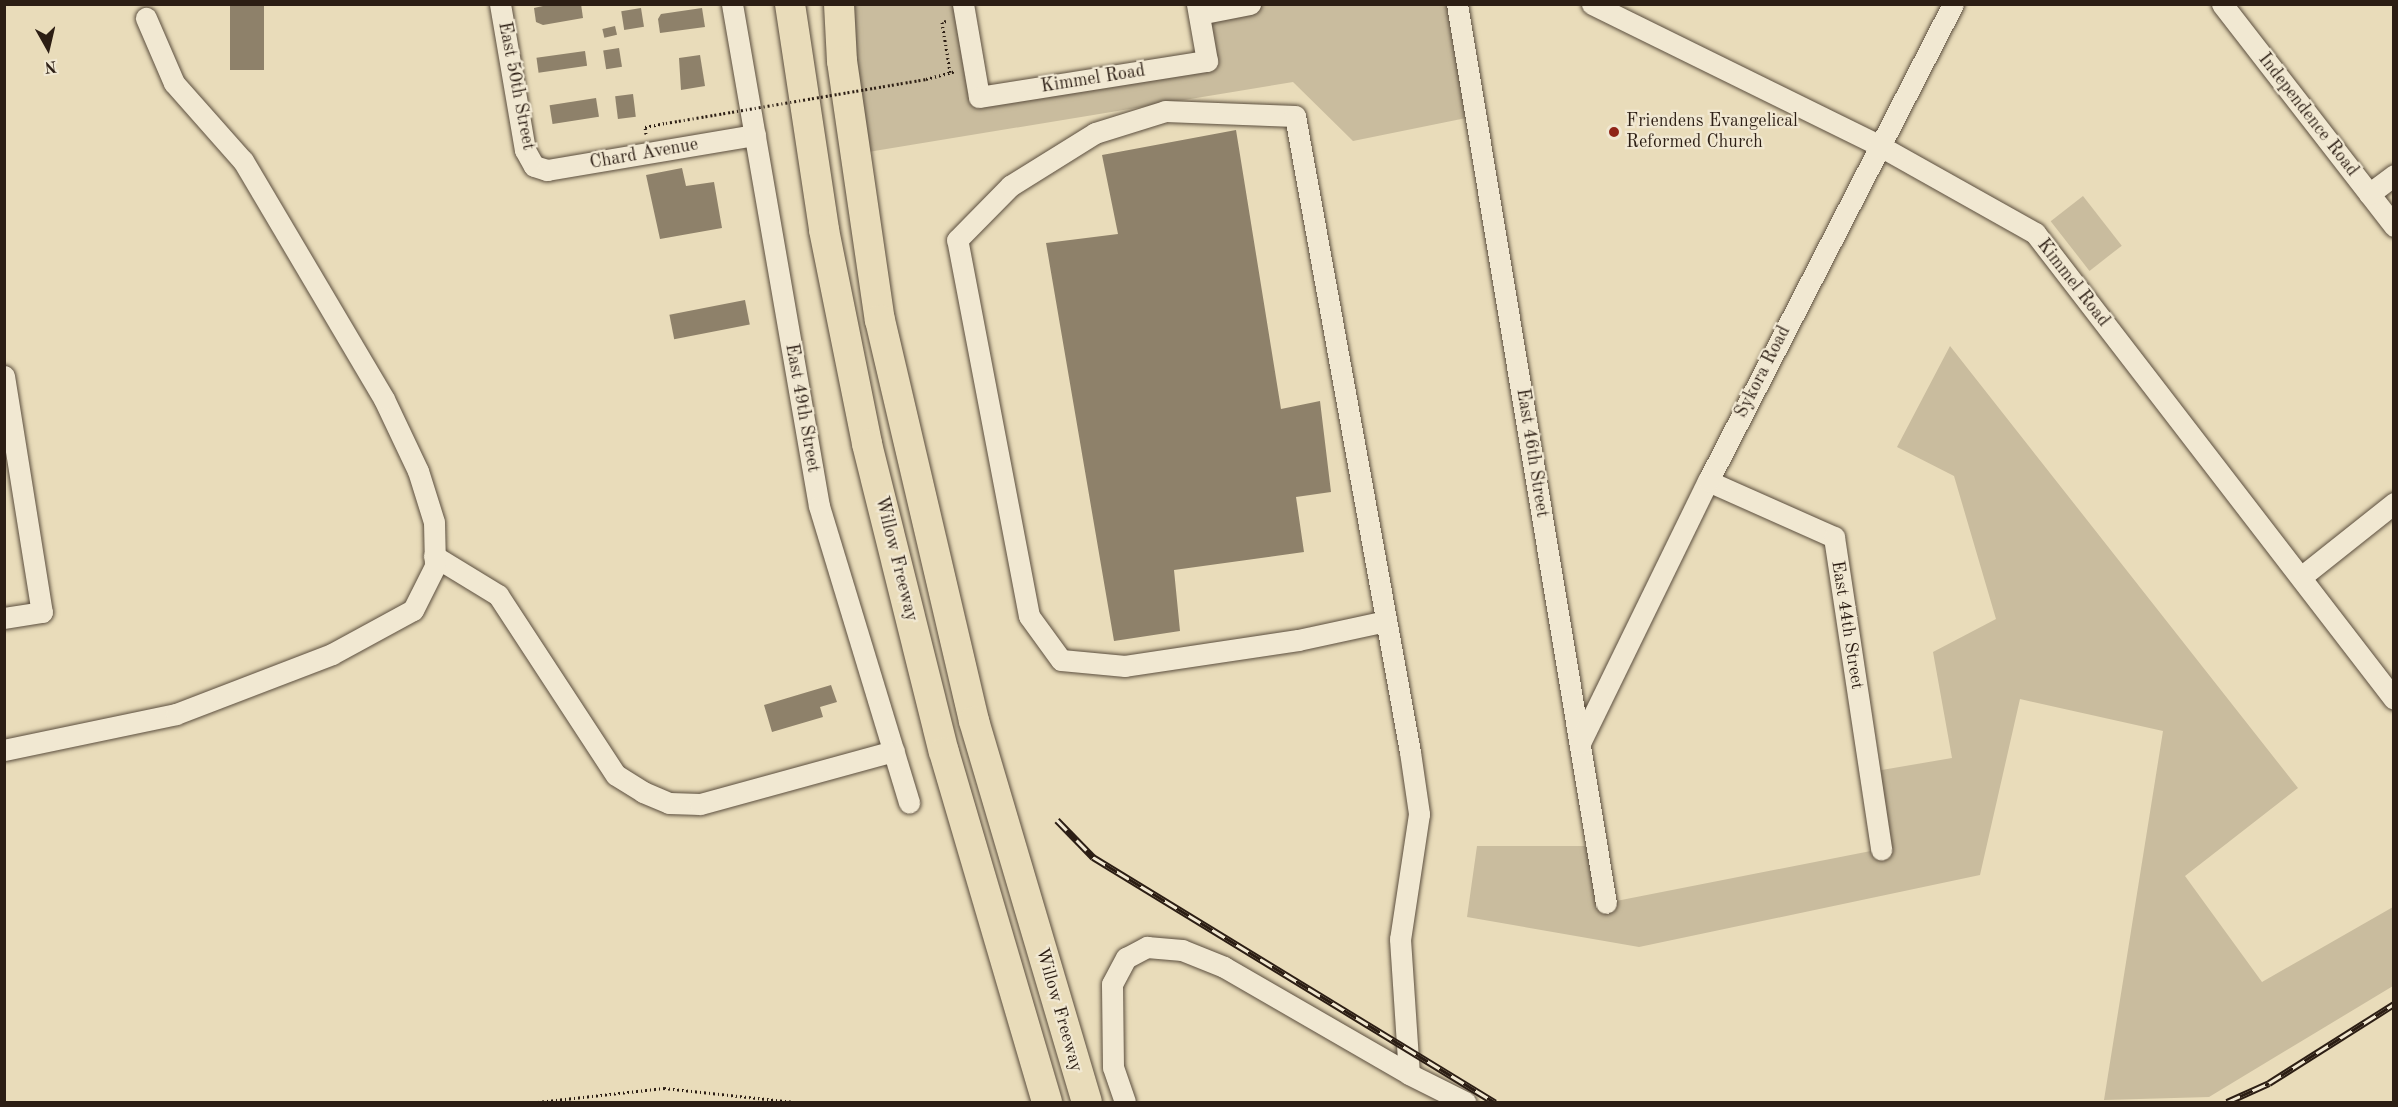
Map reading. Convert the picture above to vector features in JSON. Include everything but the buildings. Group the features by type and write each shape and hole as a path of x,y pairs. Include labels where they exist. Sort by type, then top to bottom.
{"highway":[{"name":"Willow Freeway","path":"790,4 824,230 867,444 944,752 1047,1102"},
{"name":"Willow Freeway","path":"838,4 842,61 880,320 974,721 1087,1102"}],"street":[{"name":"East 50th Street","path":"500,4 525,150 534,166"},
{"name":"East 49th Street","path":"732,4 819,506 909,802"},
{"path":"1198,9 1250,4"},
{"name":"East 46th Street","path":"1457,4 1606,903"},
{"name":"Kimmel Road","path":"1592,4 1880,146 2035,233 2394,699"},
{"name":"Sykora Road","path":"1580,743 1708,481 1953,4"},
{"name":"Independence Road","path":"2222,4 2394,226"},
{"name":"Kimmel Road","path":"958,13 978,97 1208,61 1198,9"},
{"path":"4,750 176,714 332,654 414,610 435,566 434,522 422,481 384,399 243,161 174,83 146,18"},
{"path":"1386,621 1298,640 1125,666 1061,660 1029,616 957,240 1010,186 1095,133 1166,111 1294,116 1386,621 1419,814 1400,939 1409,1074"},
{"name":"Chard Avenue","path":"534,166 548,170 754,135"},
{"path":"2369,194 2394,175"},
{"path":"4,376 42,612 4,618"},
{"name":"East 44th Street","path":"1708,481 1834,537 1881,849"},
{"path":"2301,577 2394,503"},
{"path":"435,556 498,595 616,775 643,792 669,803 700,804 894,751"},
{"path":"1125,1102 1113,1067 1112,984 1126,958 1147,947 1182,950 1224,967 1409,1074 1465,1102"}],"path":[{"path":"647,139 645,127 926,79 950,72 942,22 958,13"},
{"path":"538,1102 664,1088 796,1102"}],"shaded area":[{"path":"1250,4 1457,5 1476,116 1353,141 1293,82 856,154 839,5 963,5 978,96 1207,61 1199,14"},
{"path":"2083,196 2122,246 2089,271 2051,221"},
{"path":"1950,346 2298,788 2185,876 2262,982 2393,907 2393,986 2209,1097 2104,1100 2163,731 2020,699 1980,875 1639,947 1467,917 1477,846 1597,846 1606,903 1881,849 1870,772 1952,758 1933,652 1996,619 1954,476 1897,447"}],"railway":[{"path":"1057,820 1093,857 1495,1102"},
{"path":"2227,1102 2269,1083 2394,1004"}],"place":[{"name":"Friendens Evangelical Reformed Church","path":"1614,132"}]}
